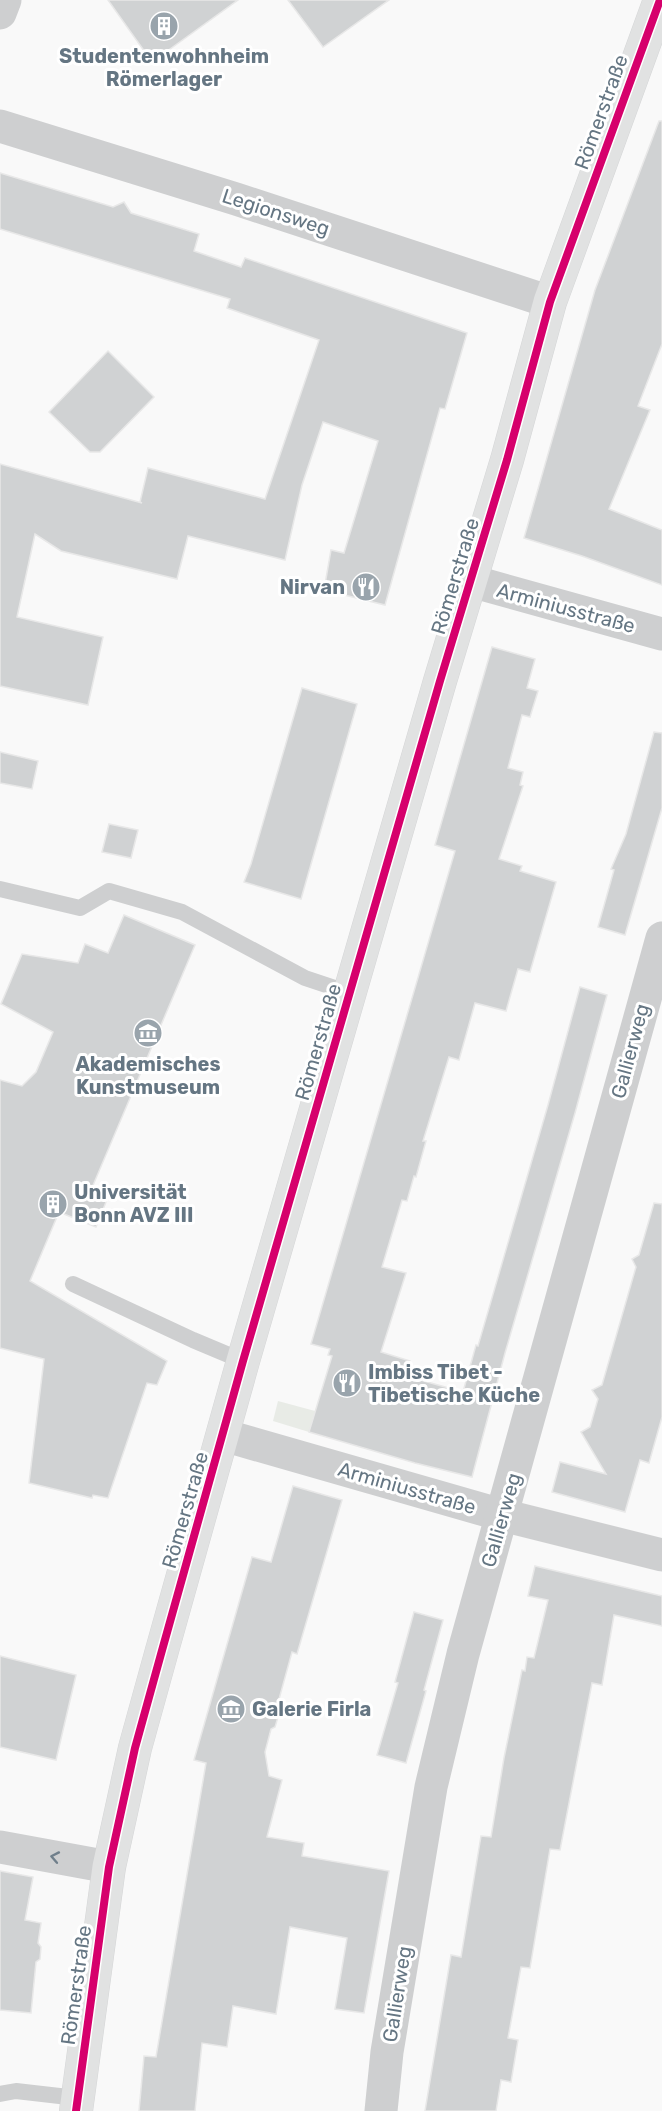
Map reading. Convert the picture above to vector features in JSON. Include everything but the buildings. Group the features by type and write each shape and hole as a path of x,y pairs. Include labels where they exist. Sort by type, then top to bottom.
{"street":[{"path":"0,13 5,0"},
{"name":"Römerstraße","path":"77,2104 109,1867 138,1737 243,1361 507,460 550,302 660,0"},
{"name":"Legionsweg","path":"0,126 236,199 550,302"},
{"name":"Arminiusstraße","path":"471,581 662,634"},
{"name":"Gallierweg","path":"381,2111 387,2052 431,1787 463,1654 662,938"},
{"name":"Arminiusstraße","path":"224,1435 502,1515 662,1555"},
{"path":"0,1847 109,1867"}],"lane":[{"path":"0,890 80,908 109,891 182,912 305,978 350,993"},
{"path":"73,1284 243,1361"},
{"path":"0,2094 16,2091 77,2104"}],"shaded area":[{"path":"278,1401 315,1411 309,1432 273,1421"}],"cycle path":[{"path":"76,2111 109,1867 135,1748 161,1654 243,1361 440,681 507,460 550,302 660,0"}],"place":[{"name":"Studentenwohnheim Römerlager","path":"164,26"},
{"name":"Nirvan","path":"366,587"},
{"name":"Akademisches Kunstmuseum","path":"148,1033"},
{"name":"Universität Bonn AVZ III","path":"53,1204"},
{"name":"Imbiss Tibet - Tibetische Küche","path":"347,1383"},
{"name":"Galerie Firla","path":"231,1709"}]}
